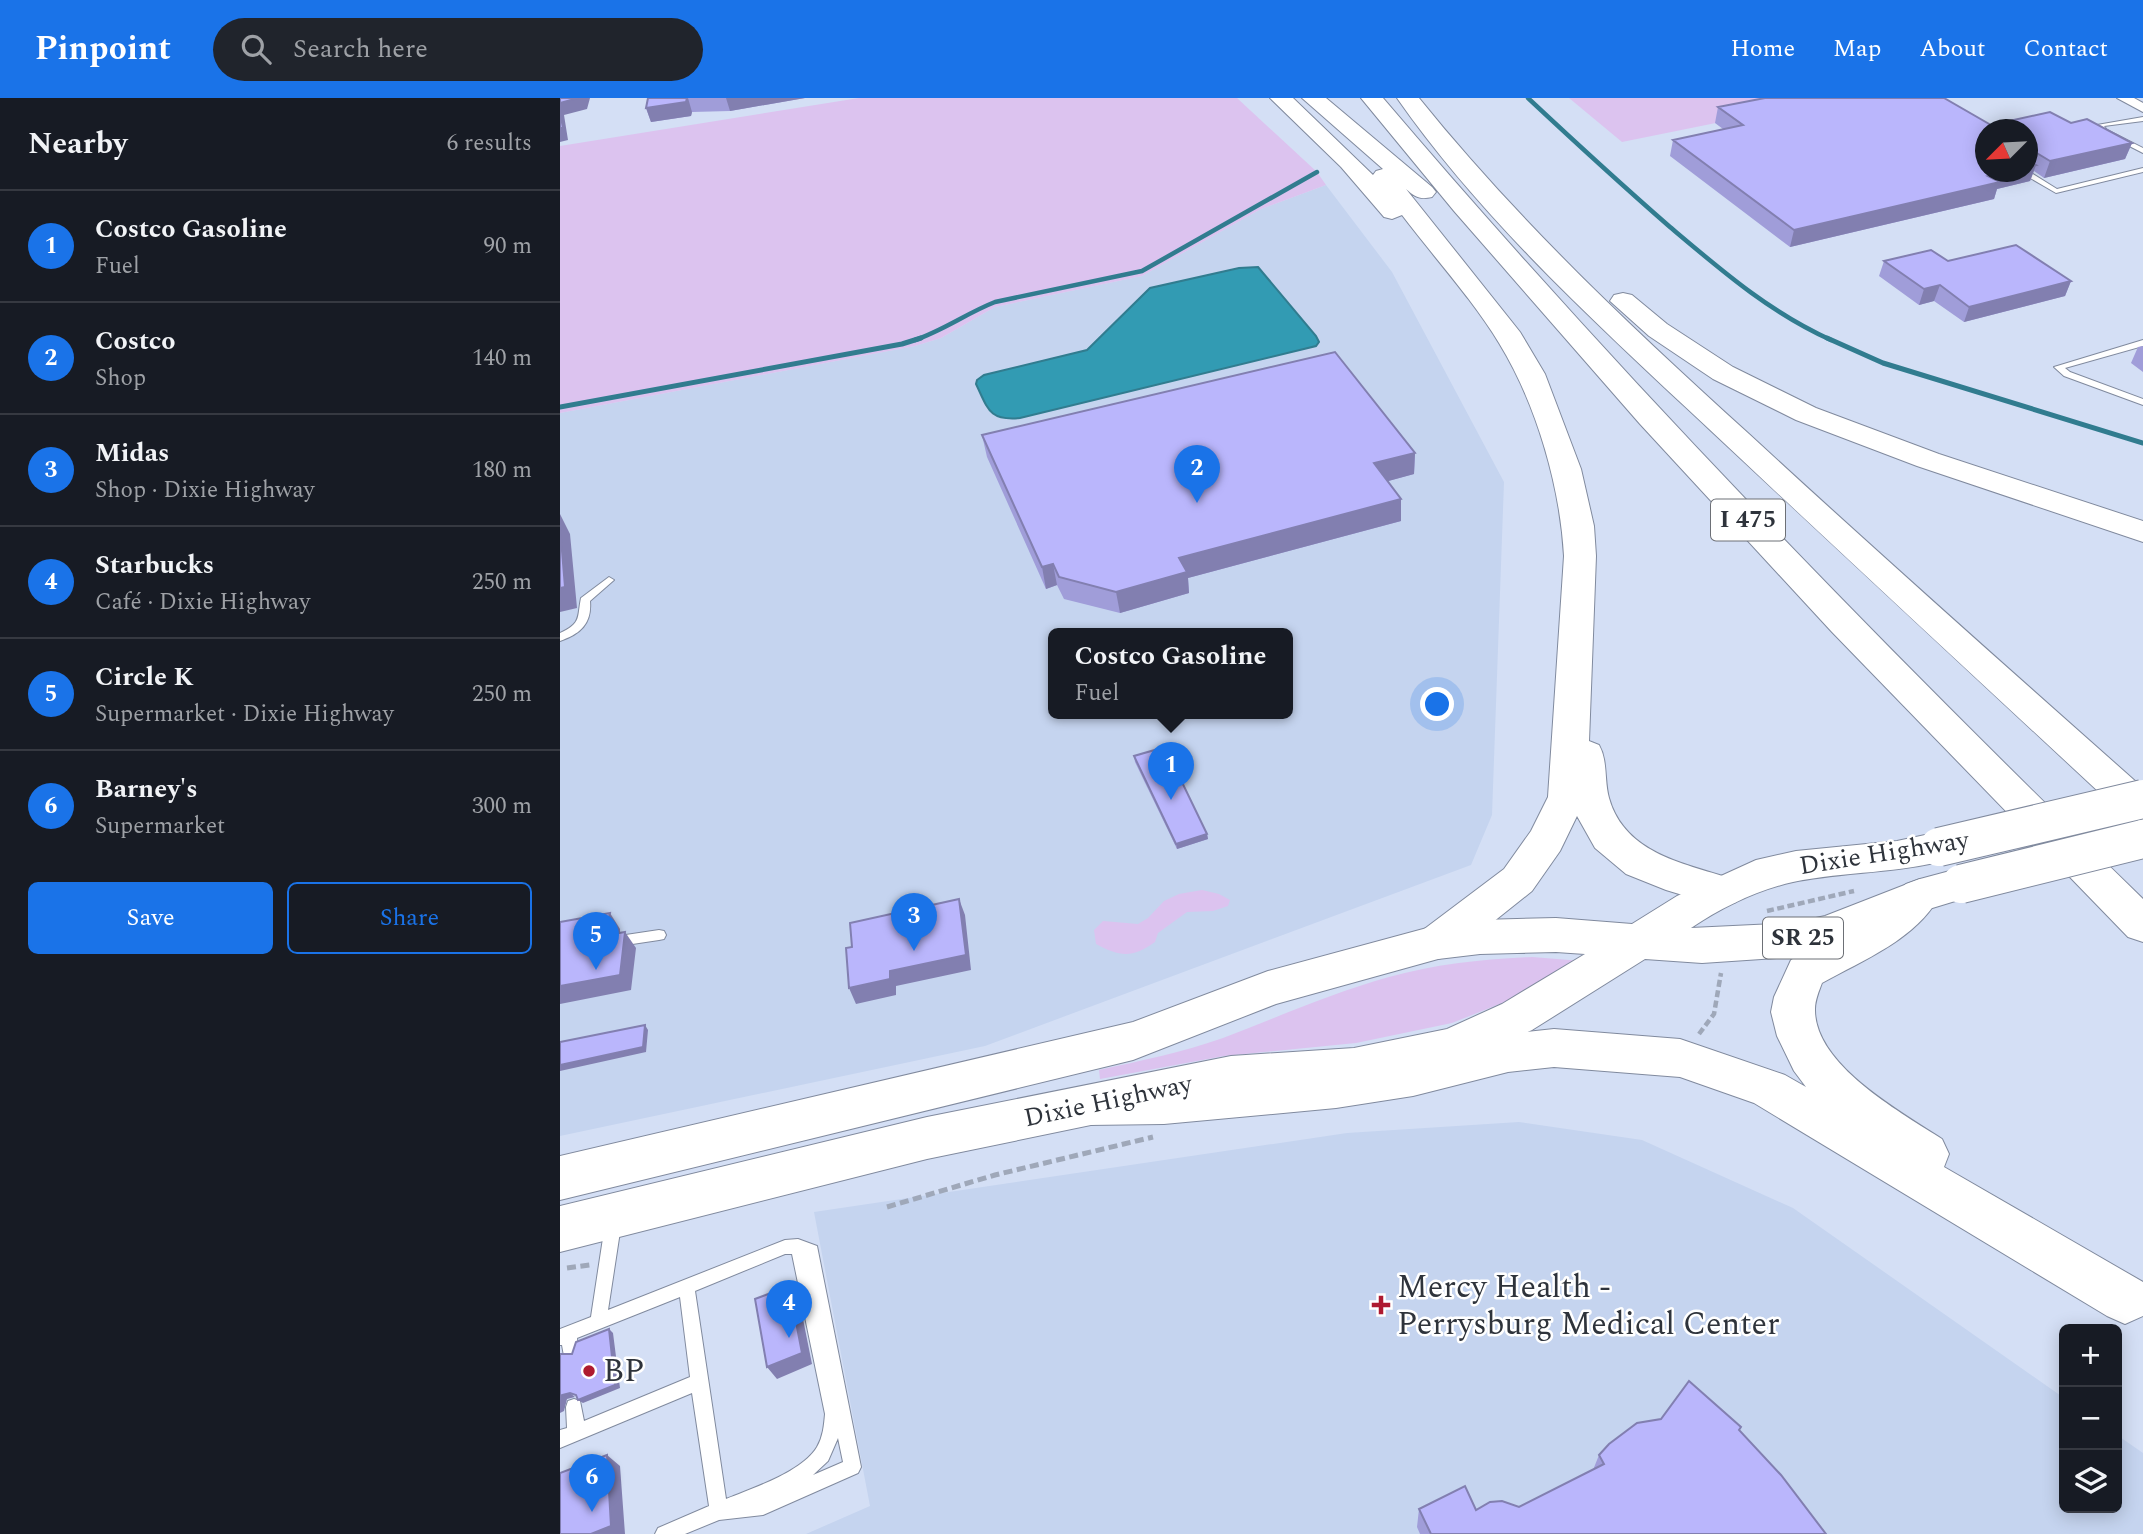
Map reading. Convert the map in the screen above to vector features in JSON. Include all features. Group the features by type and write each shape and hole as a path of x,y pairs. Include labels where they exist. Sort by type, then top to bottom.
{"main road":[{"path":"1281,98 1310,123 1369,184 1534,388"},
{"path":"1301,98 1345,136 1392,185 1510,338 1531,374 1534,388 1553,428 1566,469 1578,526 1580,556 1567,797 1534,861 1518,880 1438,942"},
{"path":"1313,98 1385,156 1434,202 1581,365 1748,541 2107,889"},
{"name":"I 475","path":"1372,98 1521,273 1677,445 1865,643 2143,925"},
{"name":"I 475","path":"1408,98 1436,135 1508,217 1658,366 2143,810"},
{"path":"1436,135 1658,330 1723,373 1762,394 1958,477 2143,541"},
{"path":"1852,433 2143,531"},
{"path":"1576,648 1590,798 1602,830 1632,860 1669,876 1721,891"},
{"name":"Dixie Highway","path":"560,1229 927,1138 1231,1076 1354,1067 1398,1060 1454,1045 1517,1017 1582,978 1637,940 1721,891 1756,876 1796,866 1897,856 2143,799"},
{"name":"Dixie Highway","path":"560,1178 1133,1041 1206,1016 1268,989 1438,942 1480,937 1556,935 1702,946 1793,940 1831,931 1941,890 2143,839"},
{"path":"1941,890 1881,932 1806,972 1792,1010 1804,1052 1836,1087 1872,1117 2134,1305"},
{"path":"1088,1105 1164,1104 1336,1088 1413,1076 1508,1053 1554,1048 1680,1058 1769,1089 2134,1305"},
{"path":"560,1203 927,1112 1006,1071"}],"street":[{"path":"2124,98 2143,108"}],"lane":[{"path":"2143,118 2100,125 2104,131 2143,151"},
{"path":"2038,180 2056,191 2143,170"},
{"path":"2143,343 2059,367 2067,374 2143,402"},
{"path":"560,637 575,631 583,624 586,615 584,600 609,580"},
{"path":"619,941 659,935"},
{"path":"598,1322 615,1215"},
{"path":"566,1340 598,1322 785,1247 811,1251 852,1467 763,1506 719,1511"},
{"path":"664,1534 774,1487 817,1462 831,1436 833,1413 798,1247"},
{"path":"686,1286 719,1511"},
{"path":"568,1435 699,1382"},
{"path":"568,1435 574,1407"}],"path":[{"path":"1754,914 1858,890"},
{"path":"1693,1036 1710,1025 1718,1005 1721,966"}],"shaded area":[{"path":"859,98 1237,98 1317,172 1326,185 1261,209 1142,276 995,307 941,338 915,346 560,413 560,146"},
{"path":"1569,98 1840,98 1622,142"},
{"path":"1326,185 1392,272 1504,482 1492,815 1471,865 985,1046 560,1136 560,413 915,346 941,338 995,307 1142,276 1261,209"},
{"path":"1202,890 1230,900 1228,906 1213,911 1187,912 1158,933 1155,942 1140,951 1119,953 1096,944 1094,930 1103,921 1138,924 1148,918 1164,901 1179,894"},
{"path":"1532,957 1582,961 1542,987 1452,1023 1356,1043 1224,1056 1100,1079 1099,1070 1208,1043 1389,977 1460,963"},
{"name":"Mercy Health - Perrysburg Medical Center","path":"1519,1122 1642,1140 1793,1208 2059,1394 2059,1513 2122,1513 2122,1438 2143,1453 2143,1534 806,1534 870,1506 814,1212 1347,1133"}],"water":[{"path":"1258,267 1316,336 1319,342 1316,346 1020,418 1002,417 991,412 976,384 984,375 1087,350 1150,288 1239,268"}],"building":[{"path":"560,98 578,98 560,103"},
{"path":"648,98 687,98 686,102 646,108"},
{"path":"1765,98 1944,98 1981,119 1975,119 1975,182 2000,182 1794,230 1673,140 1743,125 1718,107"},
{"path":"2050,112 2071,123 2087,119 2132,143 2050,161 2038,154 2038,119 2018,119"},
{"path":"2016,245 2071,281 1969,307 1940,285 1924,289 1884,261 1931,250 1948,261"},
{"path":"1335,352 1415,453 1374,463 1401,499 1179,558 1187,572 1116,592 1059,577 1053,564 1042,567 982,435"},
{"path":"560,527 565,587 560,588"},
{"path":"1165,747 1207,834 1176,844 1134,756"},
{"path":"959,899 966,955 890,971 890,979 849,988 846,948 852,947 850,923"},
{"path":"610,913 609,918 603,919 599,924 601,931 607,935 625,932 620,975 560,986 560,922"},
{"path":"645,1025 643,1047 560,1065 560,1042"},
{"path":"789,1286 802,1353 767,1367 755,1299"},
{"name":"BP","path":"609,1329 615,1385 578,1400 576,1395 570,1393 562,1395 560,1403 560,1354 572,1354 576,1342"},
{"name":"Mercy Health - Perrysburg Medical Center","path":"1689,1381 1741,1427 1739,1430 1781,1475 1826,1534 1431,1534 1419,1509 1465,1486 1476,1510 1490,1502 1502,1501 1519,1507 1604,1464 1599,1455 1609,1444 1637,1423 1661,1419"},
{"path":"607,1455 611,1526 591,1534 560,1534 560,1473"}],"waterway":[{"path":"1528,98 1652,211 1727,274 1787,317 1831,340"},
{"path":"916,340 995,302 1142,271 1317,172"},
{"path":"916,340 921,338"},
{"path":"1827,338 1883,363 2143,443"},
{"path":"560,407 916,340"}],"place":[{"name":"Costco","path":"1197,503"},
{"name":"Costco Gasoline","path":"1171,800"},
{"name":"Midas","path":"914,951"},
{"name":"Circle K","path":"596,970"},
{"name":"Mercy Health - Perrysburg Medical Center","path":"1381,1305"},
{"name":"Starbucks","path":"789,1338"},
{"name":"BP","path":"589,1371"},
{"name":"Barney's","path":"592,1512"}]}
